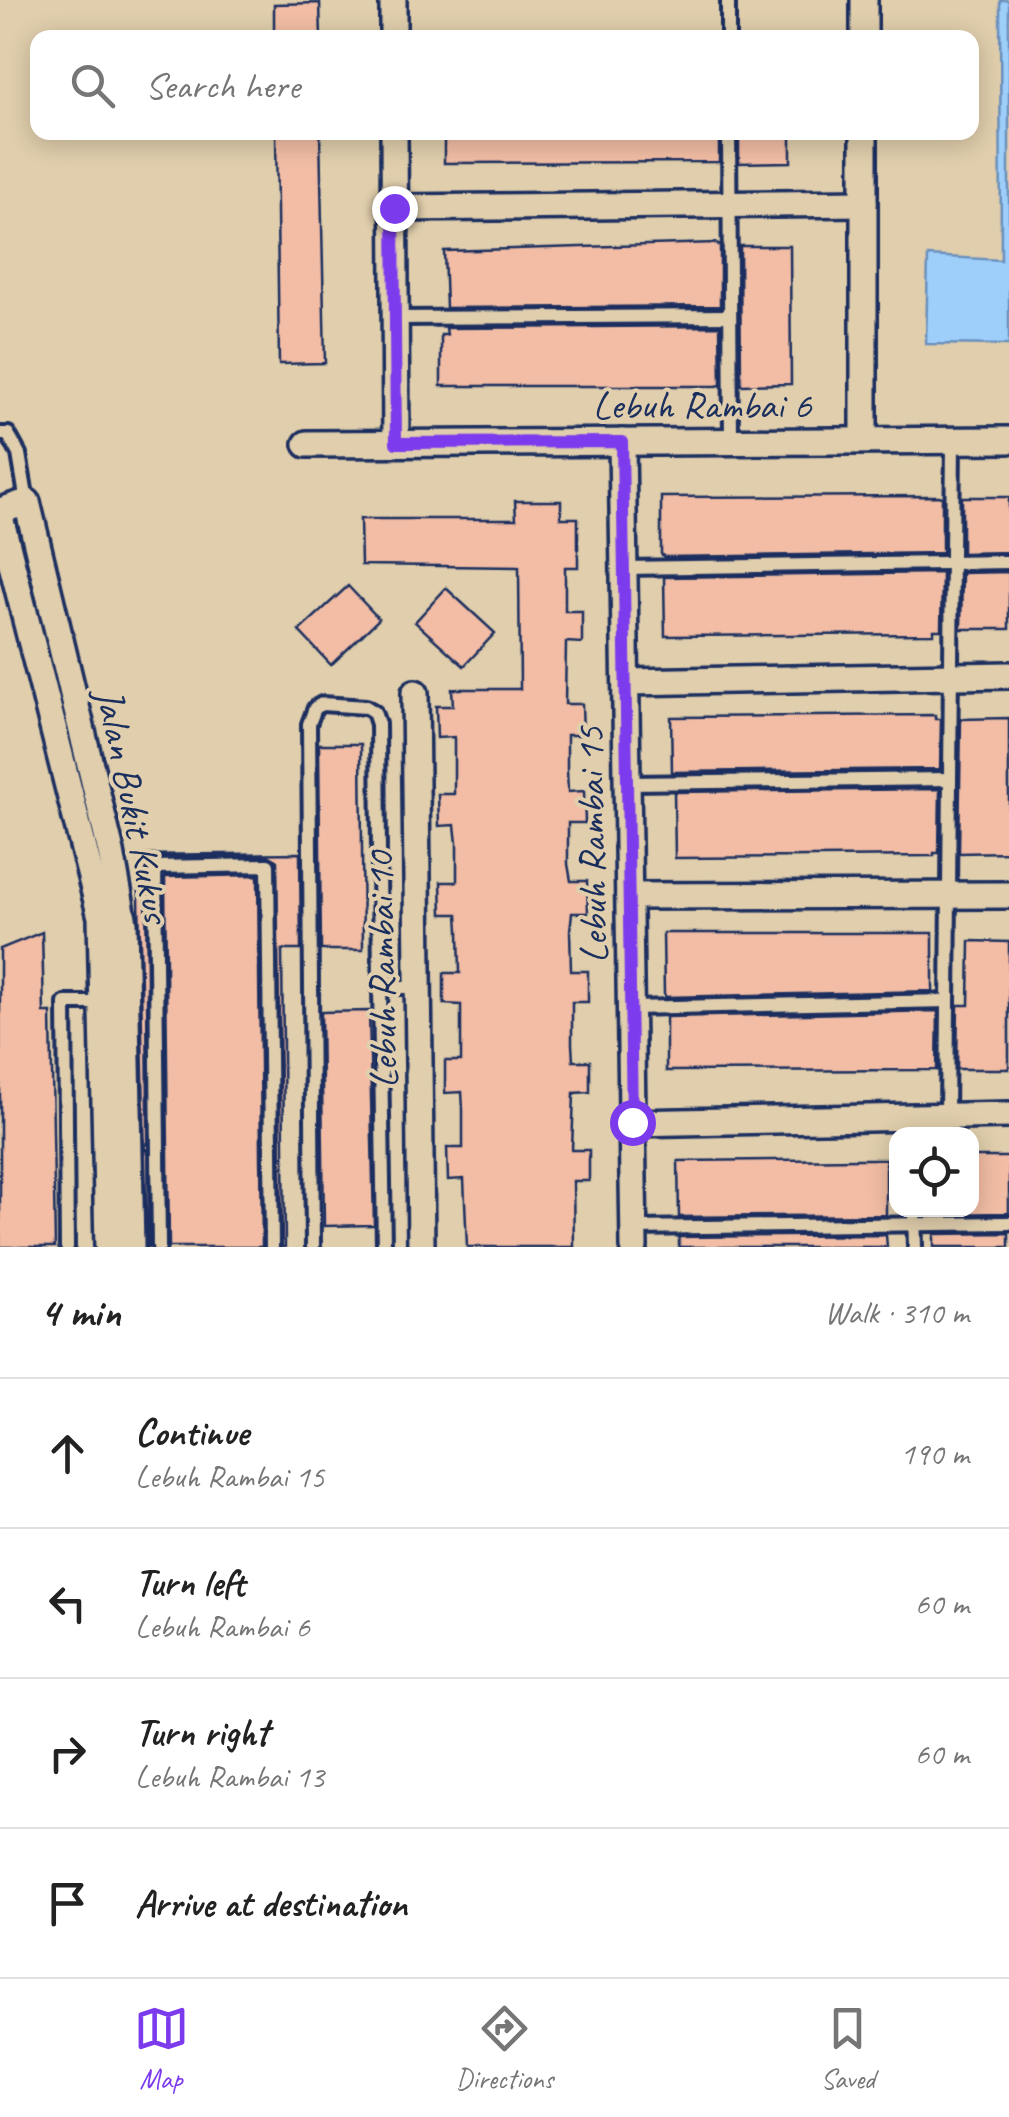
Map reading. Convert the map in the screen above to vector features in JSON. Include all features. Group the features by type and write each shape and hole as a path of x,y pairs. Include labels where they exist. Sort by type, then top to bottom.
{"street":[{"path":"393,0 393,30"},
{"path":"864,0 864,30"},
{"path":"394,140 396,443"},
{"path":"864,140 864,440"},
{"path":"394,208 864,203"},
{"name":"Lebuh Rambai 6","path":"307,444 1009,440"},
{"name":"Lebuh Rambai 15","path":"622,442 634,1238"},
{"path":"0,514 27,502"},
{"name":"Jalan Bukit Kukus","path":"27,502 111,852 124,923 115,1002 108,1247"},
{"name":"Jalan Bukit Kukus","path":"0,514 101,917 127,1064 131,1247"},
{"path":"626,682 1009,675"},
{"name":"Lebuh Rambai 10","path":"415,693 421,1247"},
{"path":"629,896 1009,895"},
{"path":"632,1122 913,1126 947,1117 1009,1116"}],"lane":[{"path":"728,0 728,30"},
{"path":"729,140 731,441"},
{"path":"395,318 730,316"},
{"path":"0,434 8,434 19,454 27,502"},
{"path":"947,1117 953,440"},
{"path":"624,568 1009,562"},
{"path":"313,1247 308,724 315,708 322,704 366,706 374,712 378,724 384,1247"},
{"path":"628,782 950,779"},
{"path":"159,1247 155,866 268,865 272,1247"},
{"path":"380,987 419,988"},
{"path":"631,1008 948,1001"},
{"path":"67,1247 65,1003 115,1002"},
{"path":"127,1064 156,1052"},
{"path":"127,1064 157,1074"},
{"path":"914,1217 915,1247"},
{"path":"634,1238 914,1217 1009,1223"}],"water":[{"path":"1000,0 1009,0 1009,345 926,344 928,256 1001,260"}],"building":[{"path":"320,3 321,30 274,30 274,4"},
{"path":"276,140 320,140 325,363 279,364"},
{"path":"444,140 719,140 719,162 444,163"},
{"path":"739,140 791,140 791,162 739,163"},
{"path":"715,243 720,246 720,306 446,308 444,251"},
{"path":"740,246 790,246 791,384 741,385"},
{"path":"720,326 721,385 441,386 441,335 447,335 446,328"},
{"path":"939,496 942,553 664,557 661,554 661,497"},
{"path":"962,497 1009,497 1009,552 962,553"},
{"path":"515,501 561,501 561,518 578,518 578,567 565,567 565,611 582,611 582,643 566,642 565,704 582,704 583,735 567,735 567,770 568,792 584,791 585,823 568,823 568,864 571,881 587,881 588,913 572,913 570,930 571,971 588,971 588,1002 572,1002 573,1061 590,1061 590,1092 574,1093 572,1150 589,1150 589,1181 573,1181 574,1247 467,1247 464,1179 448,1180 447,1148 463,1148 462,1092 445,1093 445,1061 461,1061 461,1005 444,1004 444,973 460,973 459,931 458,914 442,914 441,882 457,882 457,843 455,825 439,826 438,794 454,794 454,737 437,738 436,706 453,706 452,689 520,689 519,567 361,565 360,519 516,519"},
{"path":"1009,572 1009,629 961,629 962,573"},
{"path":"942,573 941,630 934,630 934,634 665,636 664,577"},
{"path":"348,586 379,619 331,665 299,631"},
{"path":"446,588 495,633 464,666 415,622"},
{"path":"935,715 935,719 941,719 940,769 672,772 671,717"},
{"path":"1009,718 1009,852 959,853 961,719"},
{"path":"319,744 361,744 363,950 321,950"},
{"path":"940,789 939,853 934,856 675,858 674,792"},
{"path":"300,853 301,950 282,950 285,1247 277,861 268,855 155,857 146,863 147,1247 138,855"},
{"path":"258,875 262,1247 169,1247 165,877"},
{"path":"42,932 44,1013 51,1013 55,1247 0,1247 0,949"},
{"path":"663,933 933,933 933,991 666,997"},
{"path":"970,941 1009,942 1009,1069 957,1069 958,1005 969,1005"},
{"path":"369,1011 374,1225 324,1226 321,1012"},
{"path":"938,1011 937,1070 666,1071 666,1017"},
{"path":"979,1157 1009,1157 1009,1213 979,1213"},
{"path":"886,1159 886,1215 679,1217 678,1161"},
{"path":"1009,1233 1009,1247 934,1247 934,1234"},
{"path":"886,1235 887,1247 679,1247 679,1237"}],"route":[{"path":"394,208 396,443 622,442 632,1122"}]}
